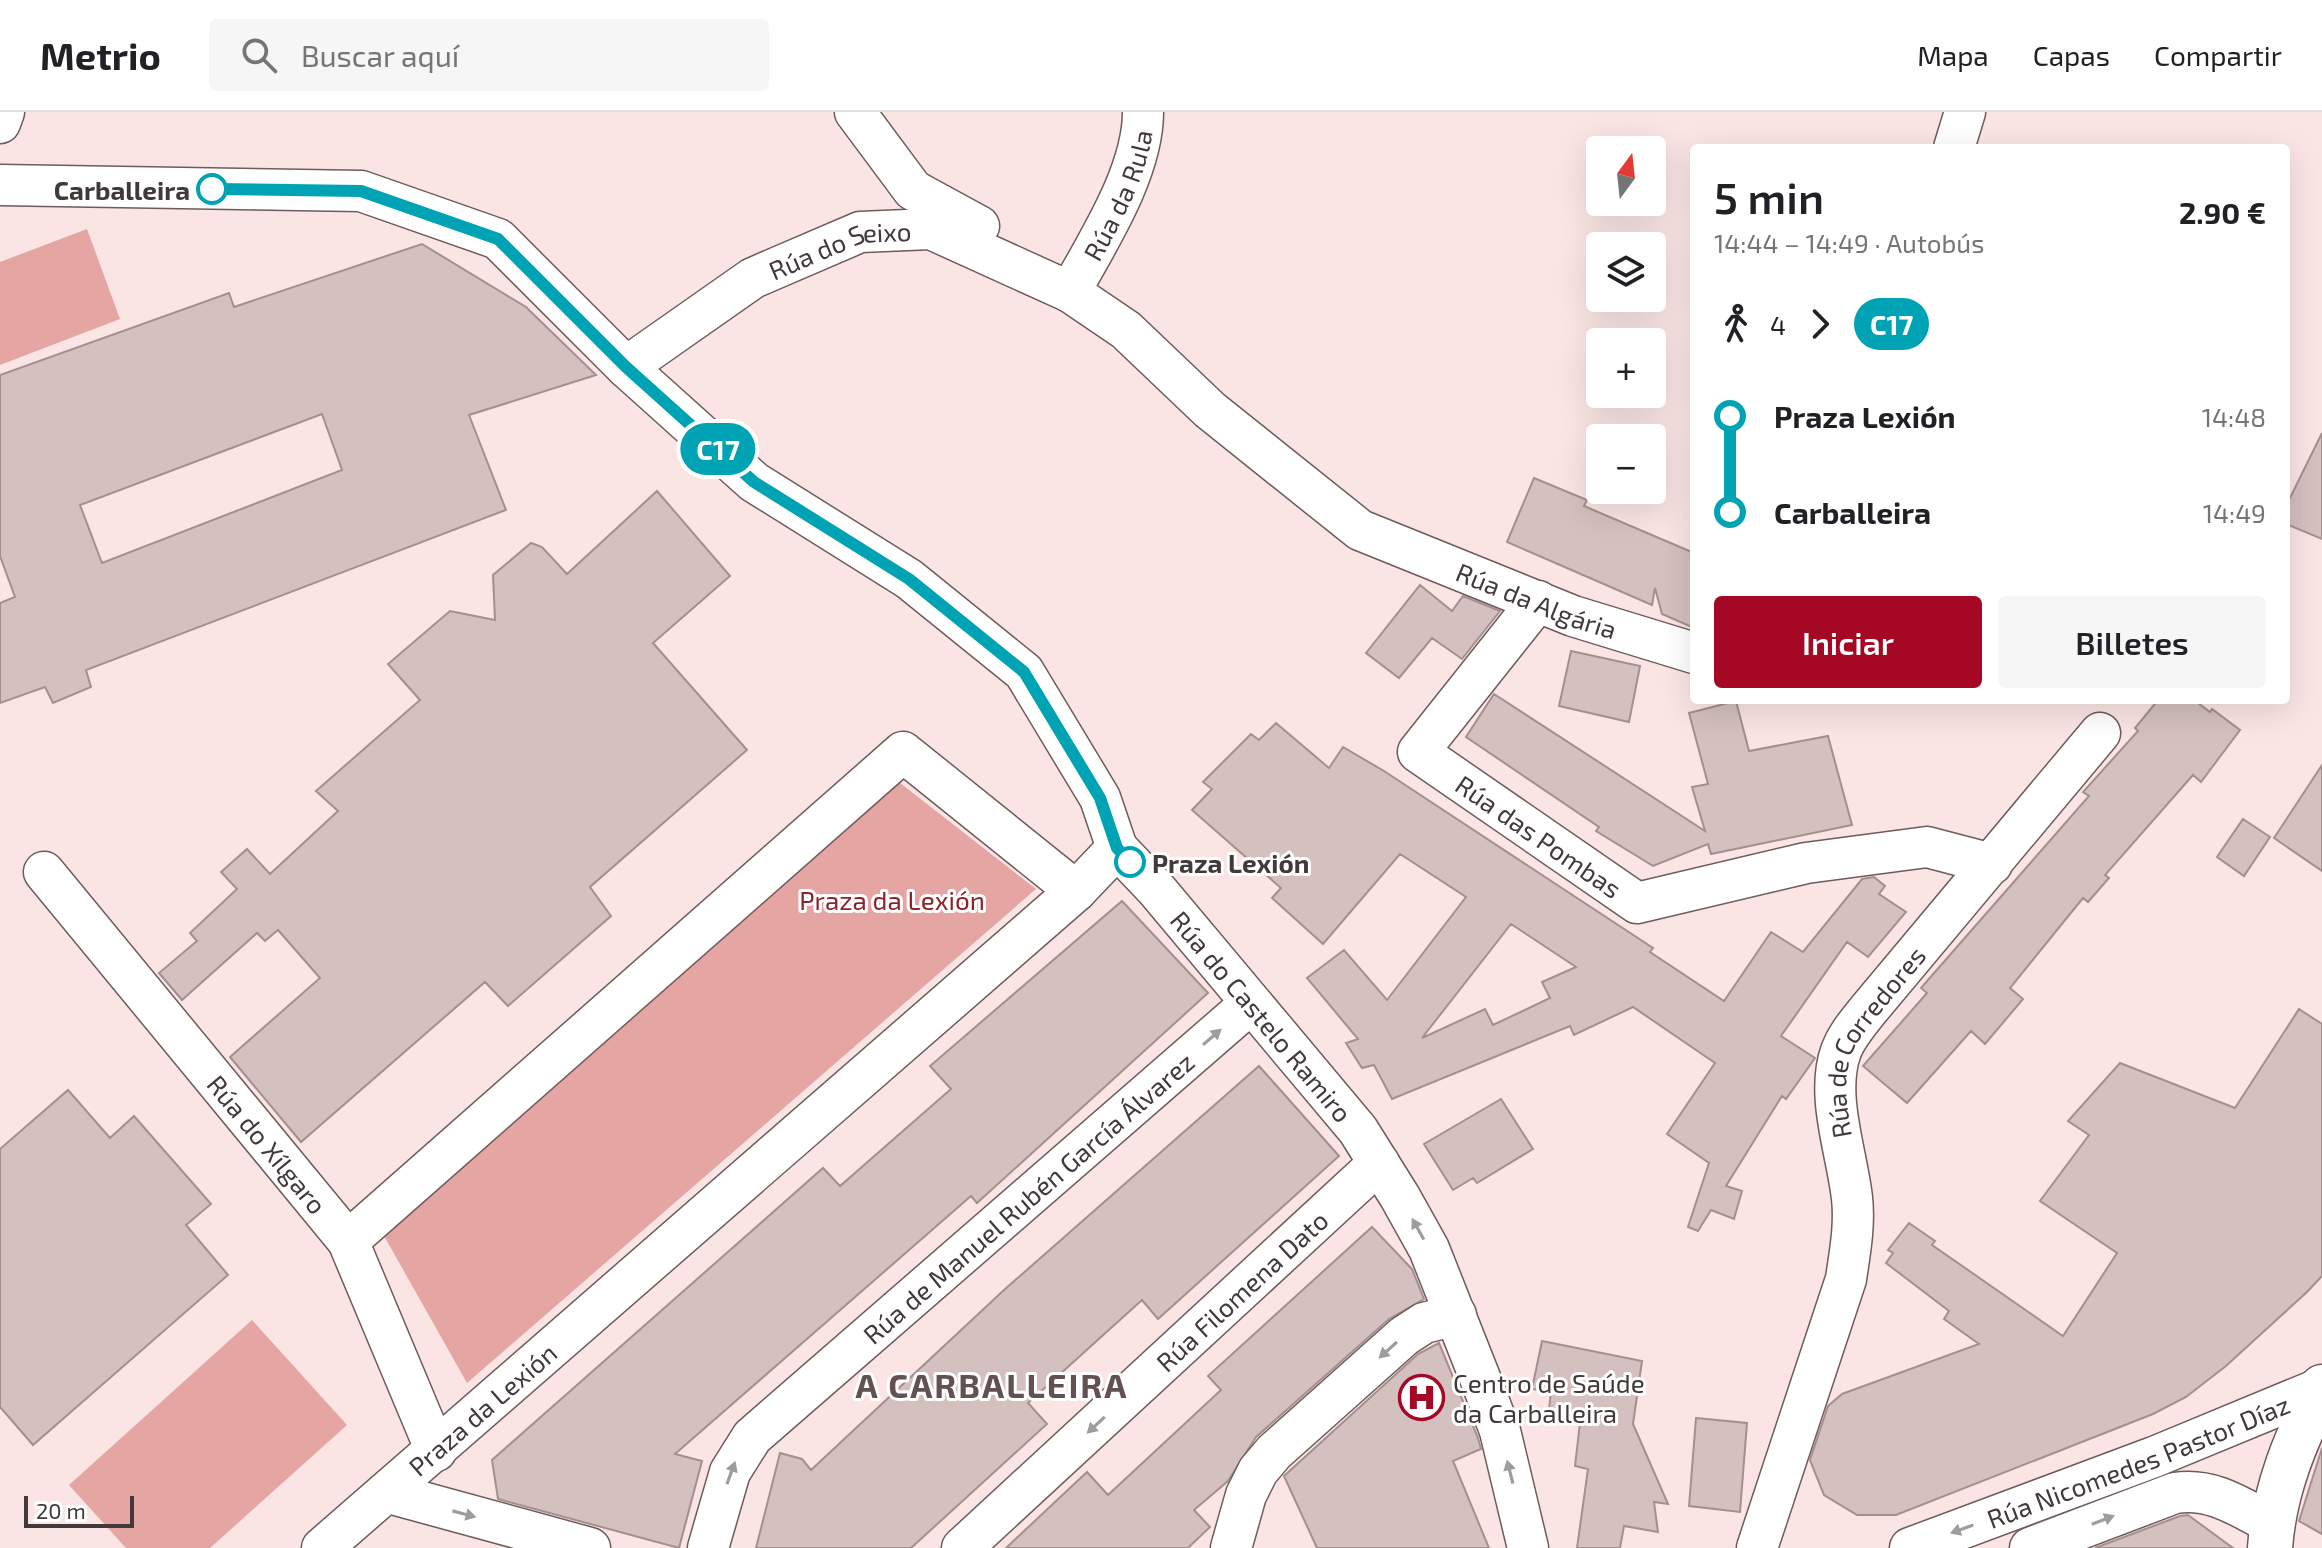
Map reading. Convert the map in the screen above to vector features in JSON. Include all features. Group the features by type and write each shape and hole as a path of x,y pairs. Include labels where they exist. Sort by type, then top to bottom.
{"street":[{"path":"0,123 4,112"},
{"name":"Rúa do Seixo","path":"855,112 913,190 1075,284 1210,410 1360,530 1383,539"},
{"name":"Rúa da Rula","path":"1075,284 1108,229 1143,131 1143,112"},
{"path":"1955,144 1965,112"},
{"name":"Rúa do Castelo Ramiro","path":"0,185 361,191 498,239 626,367 754,482 909,579 1024,672 1100,798 1117,848 1156,889 1358,1130 1429,1249 1500,1431 1528,1548"},
{"name":"Rúa do Seixo","path":"626,367 753,278 860,232 931,229 1075,284"},
{"name":"Rúa da Algária","path":"1383,539 1573,616 1690,652"},
{"name":"Rúa das Pombas","path":"1538,601 1418,752 1637,903 1806,863 1927,847 1992,864"},
{"name":"Rúa de Corredores","path":"1757,1548 1846,1279 1852,1242 1852,1201 1838,1108 1836,1073 1841,1053 1849,1035 1869,1009 2100,733"},
{"path":"348,1241 903,752 1076,891"},
{"name":"Praza da Lexión","path":"322,1548 389,1493 1076,891 1117,848"},
{"name":"Rúa do Xílgaro","path":"44,872 348,1241 436,1451"},
{"name":"Rúa de Manuel Rubén García Álvarez","path":"708,1548 730,1472 752,1437 1250,1004"},
{"name":"Rúa Filomena Dato","path":"962,1548 1379,1163"},
{"path":"1231,1548 1246,1495 1274,1452 1404,1336 1424,1323 1456,1315"},
{"path":"2271,1536 2311,1428 2322,1388"},
{"name":"Rúa Nicomedes Pastor Díaz","path":"1910,1548 2154,1457 2322,1388"},
{"name":"Rúa Nicomedes Pastor Díaz","path":"2030,1548 2175,1493 2195,1490 2218,1495 2271,1536"},
{"path":"389,1493 590,1548"}],"green space":[{"path":"87,229 120,319 0,365 0,262"},
{"name":"Praza da Lexión","path":"895,779 1036,889 467,1383 383,1234"},
{"path":"252,1320 347,1425 210,1548 126,1548 69,1485"}],"building":[{"path":"422,244 526,307 596,375 469,415 506,510 86,670 91,687 53,703 45,687 0,703 0,603 15,597 0,556 0,375 229,293 234,307","holes":["322,414 342,470 102,563 80,505"]},
{"path":"2322,433 2322,539 2290,526 2290,498"},
{"path":"1534,478 1586,500 1584,506 1690,551 1690,626 1662,614 1655,588 1652,605 1507,542"},
{"path":"657,491 730,576 653,643 747,750 590,887 611,916 508,1006 485,982 301,1142 230,1057 320,978 278,930 265,941 257,933 182,1000 159,973 197,941 190,933 237,889 221,872 247,849 270,874 338,811 316,791 420,700 388,664 450,611 495,620 493,575 531,543 542,547 567,574"},
{"path":"1420,585 1452,611 1463,596 1500,611 1462,659 1432,638 1399,678 1366,653"},
{"path":"1571,651 1640,666 1629,722 1559,706"},
{"path":"1494,694 1705,831 1692,787 1708,784 1689,713 1737,704 1749,751 1828,736 1852,825 1711,854 1708,844 1653,866 1596,831 1599,827 1466,737"},
{"path":"2155,704 2199,704 2210,712 2212,709 2240,730 2201,782 2193,775 2105,875 2109,878 2088,902 2083,898 2010,988 2023,999 1985,1044 1971,1031 1907,1103 1863,1066 1927,993 1921,988 2089,796 2083,792 2138,731 2135,728"},
{"path":"1276,723 1329,768 1343,747 1653,948 1650,952 1724,1001 1771,932 1803,952 1862,879 1874,877 1885,886 1879,894 1906,912 1868,957 1847,942 1781,1036 1815,1058 1786,1099 1782,1096 1726,1186 1742,1191 1734,1219 1711,1210 1698,1231 1688,1227 1709,1163 1667,1134 1715,1063 1633,1007 1574,1035 1570,1026 1392,1099 1374,1065 1362,1068 1346,1043 1358,1039 1307,978 1344,950 1387,1000 1466,897 1400,854 1323,944 1272,898 1281,888 1192,810 1212,789 1203,782 1251,734 1259,740","holes":["1511,924 1576,967 1542,982 1550,998 1493,1025 1485,1009 1422,1038"]},
{"path":"2322,765 2322,871 2274,838"},
{"path":"2243,819 2270,837 2244,876 2217,857"},
{"path":"1122,901 1208,993 977,1203 971,1196 675,1454 702,1461 679,1548 498,1499 492,1460 823,1168 840,1186 951,1089 930,1066"},
{"path":"2299,1009 2322,1024 2322,1276 2307,1292 2226,1366 2186,1397 2153,1414 1896,1515 1857,1515 1824,1495 1810,1460 1828,1406 1842,1394 1979,1344 1944,1319 1949,1311 1886,1263 1893,1253 1888,1250 1909,1223 1935,1241 1932,1245 2063,1336 2117,1253 2040,1201 2089,1135 2068,1121 2120,1063 2235,1108"},
{"path":"1259,1066 1339,1156 1158,1319 1142,1300 1028,1403 1047,1424 911,1548 756,1548 780,1453 802,1459 811,1470 1004,1290"},
{"path":"68,1090 110,1138 134,1116 211,1204 186,1225 228,1275 33,1445 0,1407 0,1149"},
{"path":"1501,1099 1533,1149 1477,1183 1473,1178 1453,1190 1424,1144"},
{"path":"1372,1227 1412,1269 1424,1299 1389,1319 1256,1437 1228,1481 1194,1510 1210,1527 1188,1548 1006,1548 1087,1472 1108,1495 1221,1390 1208,1376"},
{"path":"1542,1341 1642,1361 1633,1424 1668,1504 1654,1502 1658,1532 1624,1526 1620,1548 1577,1548 1588,1469 1575,1466 1581,1414 1549,1409 1551,1392 1532,1389"},
{"path":"1439,1343 1481,1449 1453,1461 1489,1548 1317,1548 1284,1476 1418,1354"},
{"path":"1696,1418 1747,1423 1740,1512 1689,1506"},
{"path":"2322,1448 2322,1534 2299,1521"},
{"path":"2188,1515 2233,1548 2095,1548 2180,1516"}],"bus line":[{"name":"C17","path":"212,189 361,191 498,239 626,367 754,482 909,579 1024,672 1100,798 1117,848 1130,862"}],"place":[{"name":"Carballeira","path":"212,189"},
{"name":"Praza Lexión","path":"1130,862"},
{"name":"Centro de Saúde da Carballeira","path":"1422,1397"}],"district":[{"name":"A CARBALLEIRA","path":"992,1384"}]}
